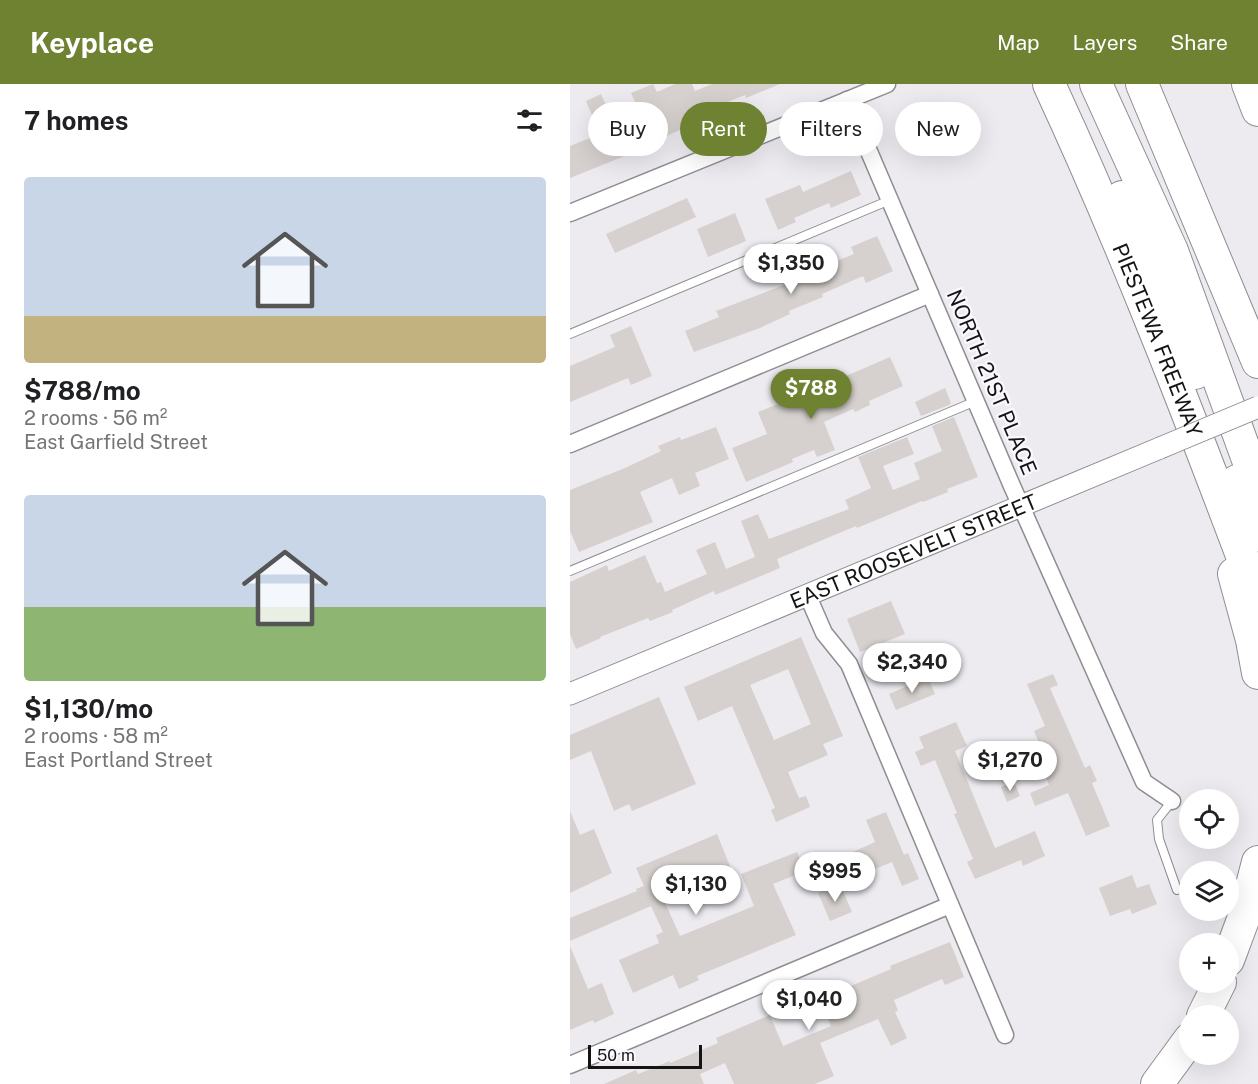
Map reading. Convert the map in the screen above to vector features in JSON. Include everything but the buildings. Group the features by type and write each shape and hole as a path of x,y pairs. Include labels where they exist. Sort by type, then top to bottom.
{"highway":[{"name":"PIESTEWA FREEWAY","path":"1049,84 1092,176 1205,456 1258,598"},
{"path":"1072,84 1149,255 1258,535"},
{"path":"1096,84 1172,251 1258,487"},
{"path":"1142,84 1258,362"},
{"path":"1248,84 1258,110"},
{"path":"1205,456 1223,537 1252,640 1258,673"},
{"path":"1238,933 1258,862"},
{"path":"1157,1084 1179,1054"}],"street":[{"path":"570,213 887,84"},
{"name":"NORTH 21ST PLACE","path":"847,100 976,401 1144,782 1172,801"},
{"path":"570,444 930,294"},
{"name":"EAST ROOSEVELT STREET","path":"570,694 1258,407"},
{"path":"807,594 824,633 849,664 1005,1035"},
{"path":"570,1065 950,905"}],"lane":[{"path":"570,334 890,200"},
{"path":"570,571 976,401"},
{"path":"1172,801 1157,820 1159,839 1177,890"}]}
